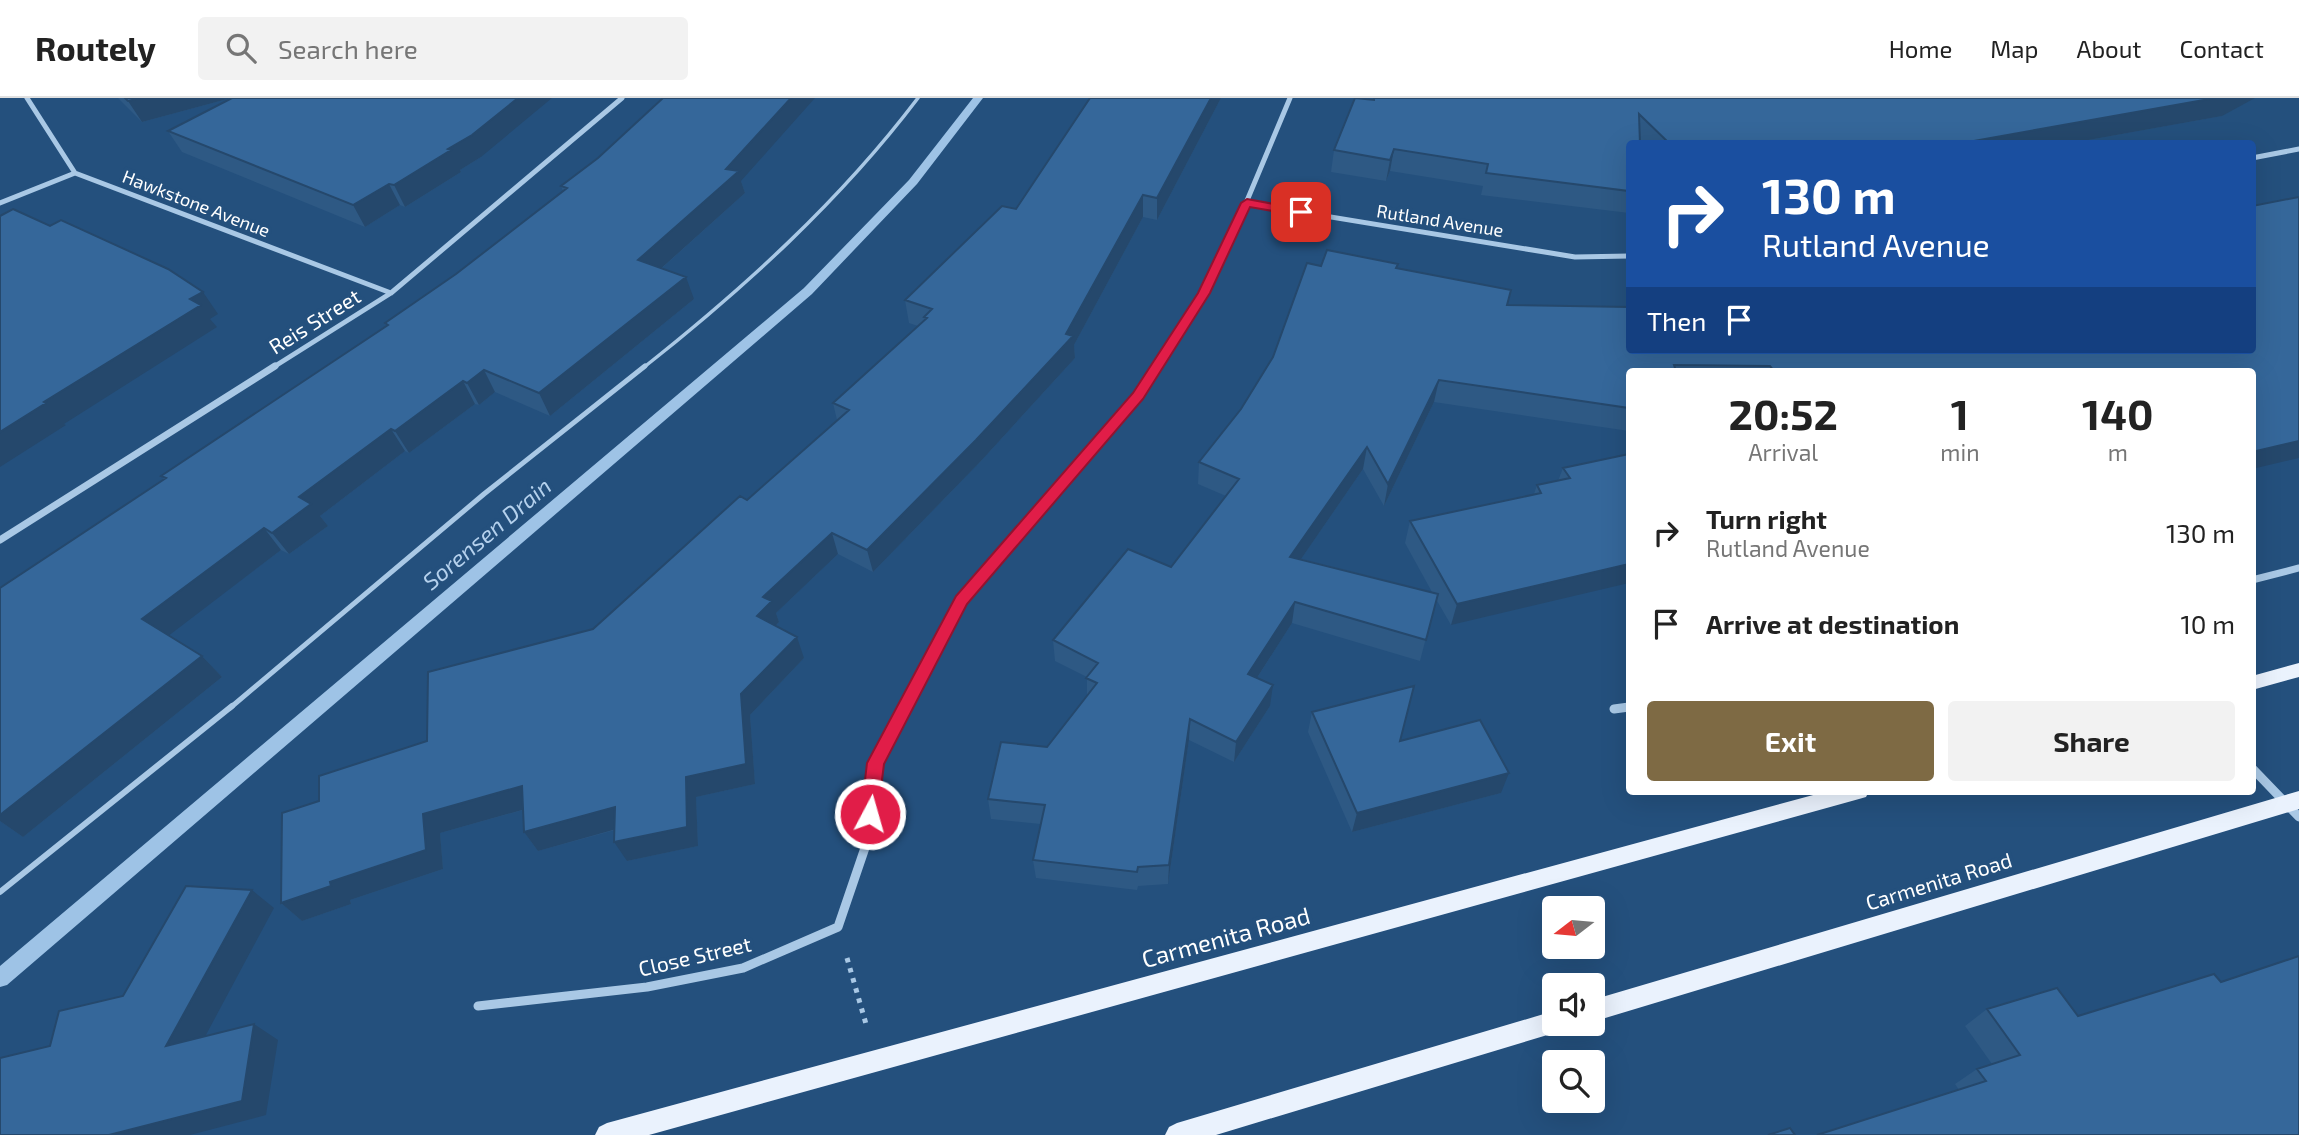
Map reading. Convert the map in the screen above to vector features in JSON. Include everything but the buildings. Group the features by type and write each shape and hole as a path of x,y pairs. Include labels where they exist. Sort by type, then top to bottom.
{"main road":[{"path":"2256,682 2299,670"},
{"name":"Carmenita Road","path":"607,1135 1844,795"},
{"name":"Carmenita Road","path":"1605,1007 2295,806"},
{"path":"1177,1135 1542,1026"}],"street":[{"path":"0,203 75,173 27,98"},
{"name":"Reis Street","path":"0,540 391,293 622,98"},
{"path":"838,927 868,839 876,763 961,600 1138,396 1204,293 1247,203 1290,98"},
{"path":"2256,157 2299,149"},
{"name":"Hawkstone Avenue","path":"75,173 391,293"},
{"name":"Rutland Avenue","path":"1247,203 1575,257 1626,256"},
{"path":"2256,579 2299,568"},
{"path":"1614,709 1626,708"},
{"path":"2256,772 2295,806"},
{"name":"Close Street","path":"478,1006 647,988 743,968 838,927"}],"lane":[{"path":"0,892 243,697 484,494 725,303 802,229 890,135 918,98"}],"path":[{"path":"838,927 876,1061"}],"waterway":[{"name":"Sorensen Drain","path":"0,978 808,291 913,182 978,98"}],"route":[{"path":"870,814 876,763 961,600 1138,396 1204,293 1247,203 1301,212"}]}
